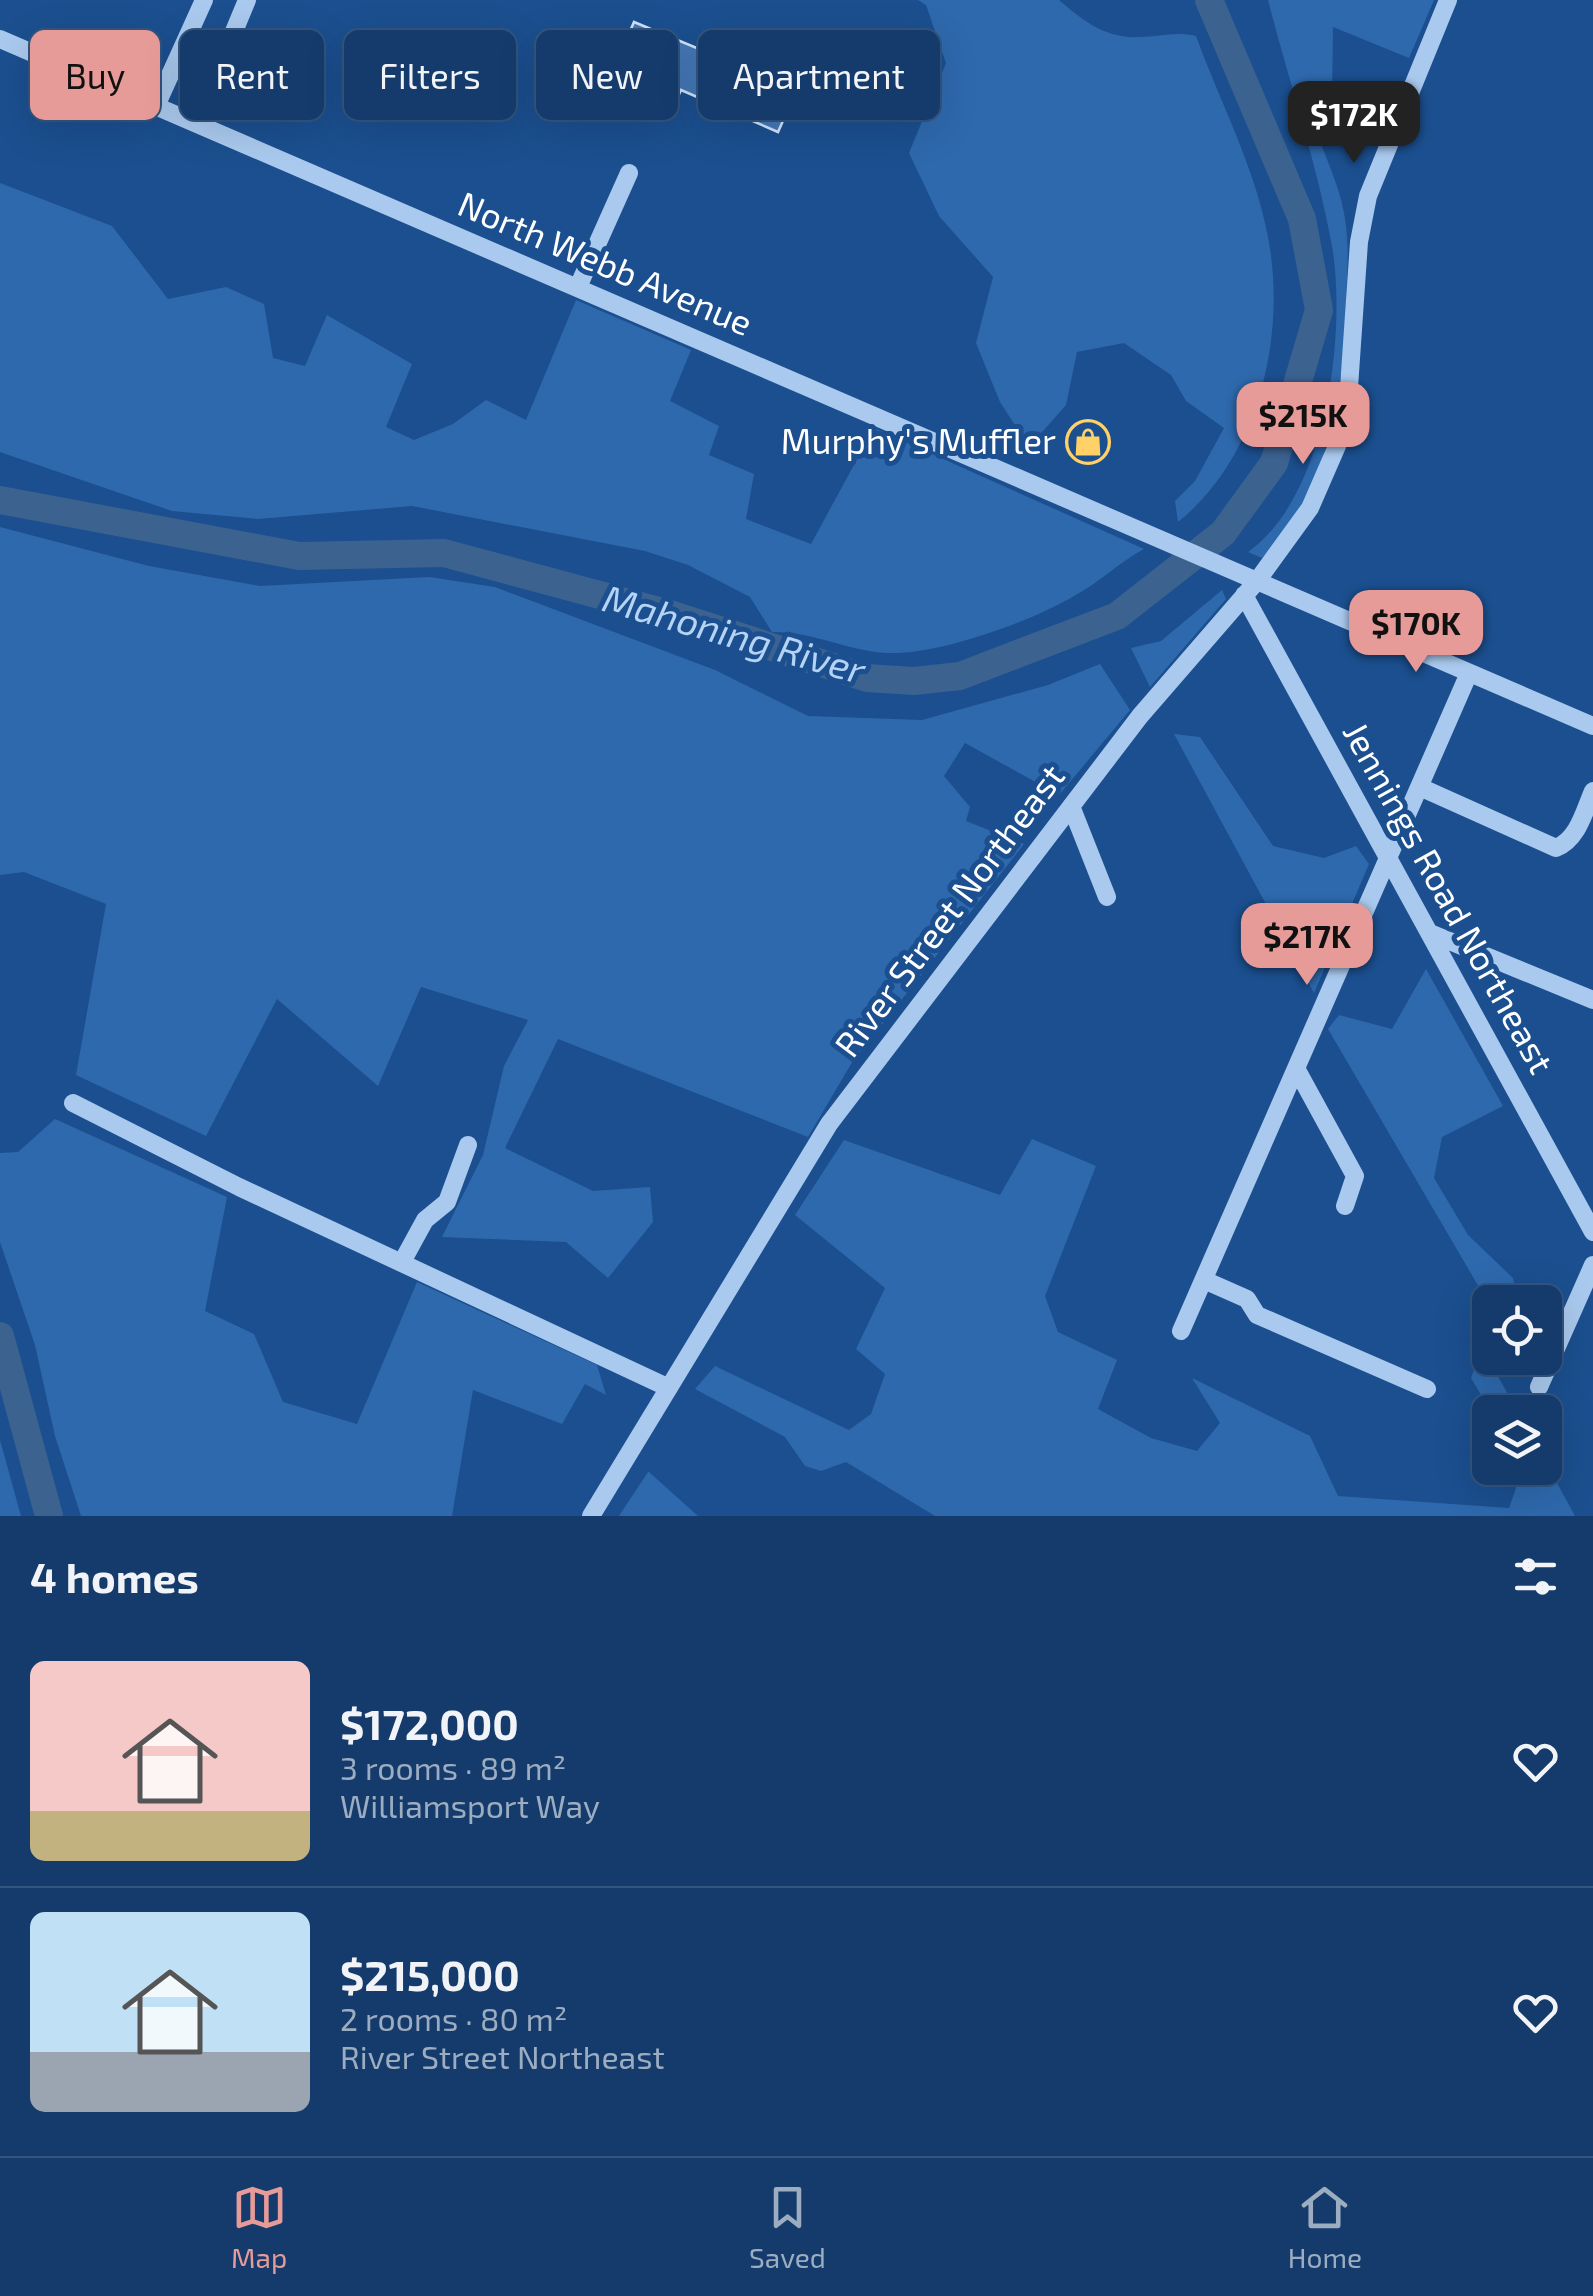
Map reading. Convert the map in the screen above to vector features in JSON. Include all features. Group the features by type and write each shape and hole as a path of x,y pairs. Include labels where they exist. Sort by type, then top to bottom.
{"street":[{"path":"160,97 204,0"},
{"path":"196,124 248,0"},
{"name":"River Street Northeast","path":"591,1516 829,1124 1140,716 1251,588 1298,527 1320,488 1343,424 1354,354 1359,242 1368,196 1448,0"},
{"name":"North Webb Avenue","path":"0,39 30,52"},
{"name":"North Webb Avenue","path":"160,108 1183,550 1251,588 1593,726"},
{"path":"578,288 629,172"},
{"name":"Jennings Road Northeast","path":"1251,588 1390,859 1593,1232"},
{"path":"1181,1332 1469,673"},
{"path":"1422,788 1556,848 1567,844 1593,791"},
{"path":"1071,806 1107,897"},
{"path":"1430,933 1593,1000"},
{"path":"1297,1070 1355,1176 1345,1206"},
{"path":"73,1102 298,1214 669,1388"},
{"path":"402,1262 425,1220 447,1202 468,1144"},
{"path":"1539,1387 1593,1266"},
{"path":"1204,1280 1247,1299 1257,1315 1427,1389"}],"shaded area":[{"path":"918,0 1059,0 1086,21 1116,35 1196,36 1246,160 1262,211 1273,275 1273,314 1269,353 1247,429 1229,464 1206,495 1178,522 1175,501 1195,481 1224,428 1186,401 1171,375 1124,343 1077,352 1066,405 1029,447 1000,402 976,343 993,277 939,216 909,153 923,120 940,120 940,78 946,63 940,30 935,30 926,5"},
{"path":"1268,0 1434,0 1409,58 1333,27 1332,102 1315,127 1339,191 1346,225 1341,373 1328,440 1317,472 1303,503 1262,558 1248,552 1275,527 1296,494 1313,454 1333,367 1336,324 1336,282 1326,215"},
{"path":"0,183 112,226 168,299 226,287 264,304 273,358 305,366 327,315 412,364 386,427 414,440 453,424 486,400 526,420 576,300 691,350 670,401 719,426 709,455 754,474 746,519 811,544 874,428 1144,549 1083,591 1013,624 941,647 882,653 804,635 772,632 750,597 688,565 645,551 412,506 258,519 172,511 0,452"},
{"path":"0,527 149,566 260,586 429,577 495,587 715,670 808,716 922,720 1048,685 1100,664 1130,710 1059,795 965,743 944,776 970,807 966,821 1024,844 851,1064 808,1137 558,1039 505,1148 593,1191 650,1187 653,1222 608,1278 566,1242 442,1237 483,1155 504,1066 528,1020 421,987 378,1086 277,999 206,1136 76,1075 106,904 24,872 0,875"},
{"path":"1222,590 1226,599 1150,687 1131,648 1161,641"},
{"path":"1174,734 1200,737 1273,846 1324,858 1356,846 1369,864 1314,993"},
{"path":"1426,969 1503,1106 1442,1137 1434,1178 1468,1235 1513,1278 1514,1285 1478,1285 1328,1029 1339,1015 1392,1029"},
{"path":"55,1119 227,1197 205,1311 254,1334 283,1402 357,1424 417,1282 597,1365 606,1395 585,1384 562,1424 473,1390 452,1516 81,1516 55,1436 35,1345 0,1242 0,1153 18,1152"},
{"path":"1032,1139 1096,1166 1045,1296 1058,1332 1117,1360 1098,1409 1151,1438 1197,1451 1220,1423 1192,1378 1310,1436 1338,1496 1509,1508 1517,1485 1558,1485 1575,1516 935,1516 846,1462 821,1471 805,1466 785,1437 695,1389 715,1366 849,1430 871,1414 885,1374 856,1349 885,1288 795,1215 844,1140 1000,1195"},
{"path":"1497,1375 1508,1395 1481,1395 1471,1378"},
{"path":"0,1440 21,1516 0,1516"},
{"path":"649,1472 698,1516 619,1516"}],"building":[{"path":"634,22 653,30 631,30"},
{"path":"678,40 698,48 698,97 681,90 678,97"},
{"path":"750,120 783,120 778,132"}],"waterway":[{"name":"Mahoning River","path":"0,500 299,556 444,553 670,614 867,678 914,681 960,676 1117,616 1223,533 1274,463 1319,310 1302,219 1209,0"},
{"name":"Mahoning River","path":"0,1336 49,1516"}],"place":[{"name":"Murphy's Muffler","path":"1088,442"}]}
